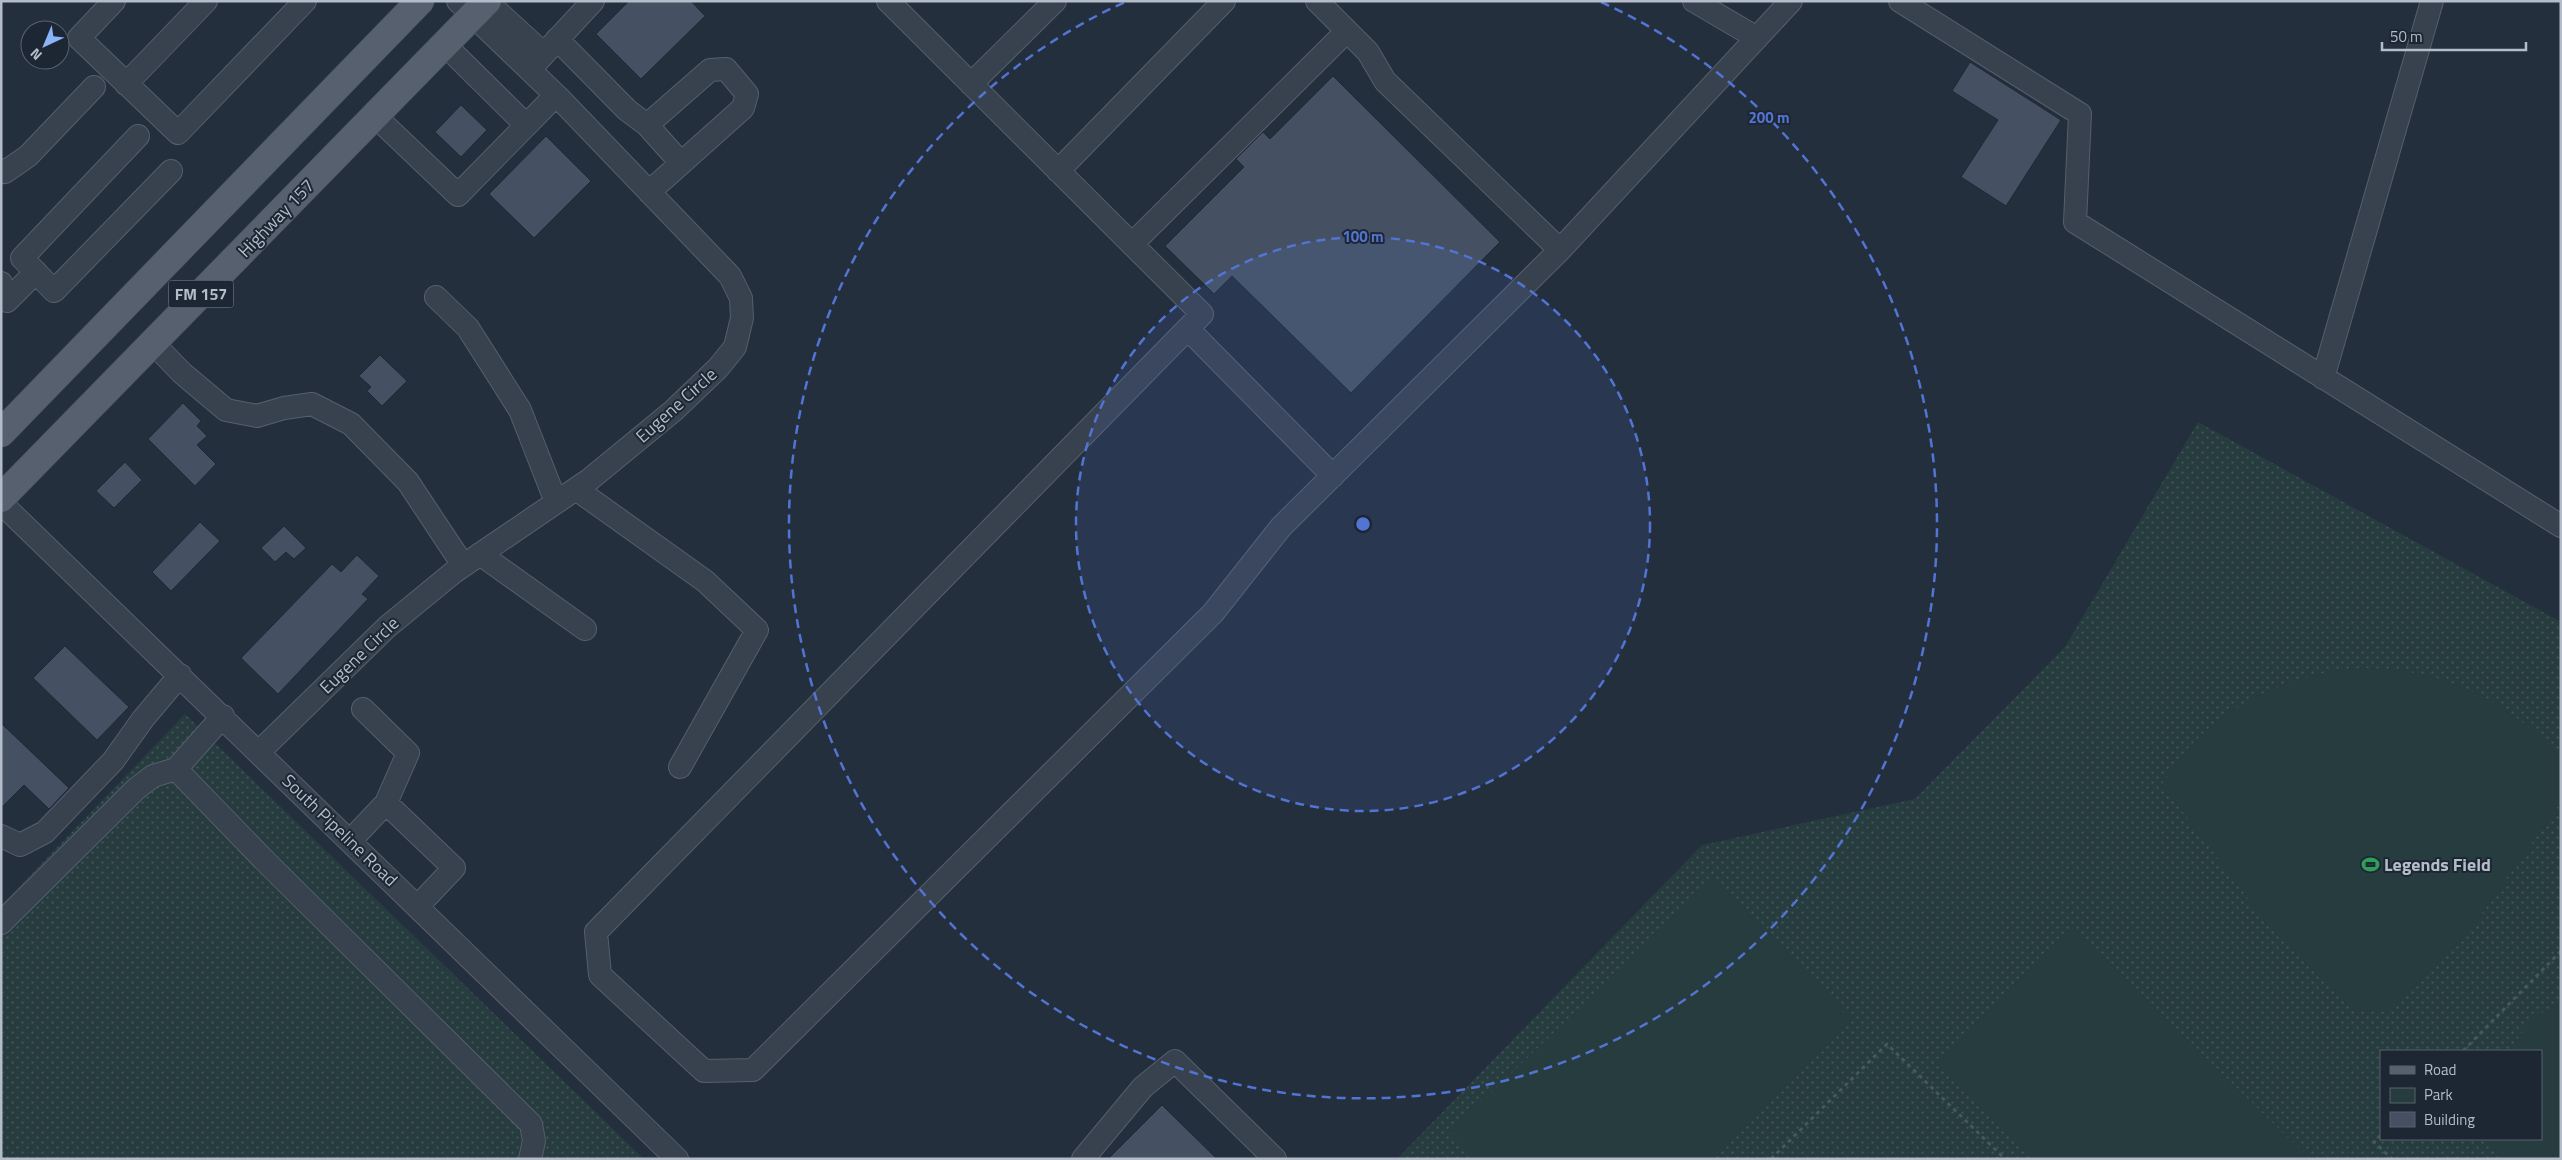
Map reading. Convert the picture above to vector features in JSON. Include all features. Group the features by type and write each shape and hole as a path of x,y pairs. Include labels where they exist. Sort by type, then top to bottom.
{"main road":[{"name":"FM 157","path":"1,433 420,1"},
{"name":"Highway 157","path":"1,498 445,45 476,5"}],"street":[{"path":"114,1 78,38 178,133 305,1"},
{"path":"126,84 206,1"},
{"path":"593,1 544,54 647,125 681,163"},
{"path":"888,1 1202,314 596,932 600,975 704,1071 753,1070 1213,613 1281,527 1560,250 1791,1"},
{"path":"972,84 1055,1"},
{"path":"1058,171 1224,1"},
{"path":"1317,1 1368,52 1385,81 1560,250"},
{"path":"1694,1 1757,38"},
{"path":"1900,1 2080,114 2075,222 2561,526"},
{"path":"2323,378 2432,1"},
{"name":"Eugene Circle","path":"259,752 387,627 472,560 576,489 673,411 718,368 735,346 742,318 741,298 730,276 556,95 544,54 476,5"},
{"path":"1132,244 1347,31"},
{"path":"445,45 526,125"},
{"path":"647,125 710,70 726,69 747,94 743,108 649,192"},
{"path":"3,175 28,156 94,87"},
{"path":"376,116 458,195 556,95"},
{"path":"138,136 22,258 54,290 171,171"},
{"path":"1,283 7,301 36,272"},
{"path":"436,297 468,328 520,410 556,502"},
{"path":"1188,328 1333,476"},
{"path":"153,343 182,373 226,410 257,416 284,408 312,404 350,424 408,482 472,560 585,629"},
{"path":"576,489 705,581 757,630 680,767"},
{"name":"South Pipeline Road","path":"1,503 351,840 678,1159"},
{"path":"1,836 20,845 46,832 113,761 142,720 180,675"},
{"path":"351,840 386,803 408,753 363,709"},
{"path":"1,923 136,789 152,776 176,769 223,716"},
{"path":"176,769 266,862 531,1124 534,1142 530,1159"},
{"path":"386,803 454,868 418,906"},
{"path":"1083,1159 1142,1087 1175,1061 1275,1159"}],"path":[{"path":"2464,1050 2561,951"},
{"path":"1771,1159 1887,1044 2005,1159"},
{"path":"2380,1136 2374,1142 2392,1159"}],"green space":[{"path":"2198,422 2561,622 2561,1159 1397,1159 1702,845 1915,799 2065,647"},
{"name":"Legends Field","path":"2356,668 2387,669 2416,673 2444,680 2469,690 2517,718 2561,759 2561,802 2470,930 2389,1012 2353,1011 2268,925 2162,784 2192,744 2227,714 2247,702 2267,691 2310,676"},
{"path":"185,714 644,1159 1,1159 1,906"},
{"path":"1713,878 1851,1020 1708,1159 1477,1159 1451,1132"},
{"path":"2071,927 2310,1159 2034,1159 1937,1065"},
{"path":"2561,1001 2561,1159 2502,1159 2484,1140 2542,1140 2542,1050 2510,1050 2532,1019"}],"building":[{"path":"629,1 691,1 705,16 641,79 596,34"},
{"path":"1970,62 2061,120 2006,206 1961,177 1998,120 1952,91"},
{"path":"1333,76 1500,242 1351,393 1232,276 1214,294 1165,246 1244,167 1236,159 1263,132 1270,139"},
{"path":"461,105 487,130 461,157 435,132"},
{"path":"546,136 591,181 534,238 489,194"},
{"path":"380,355 407,381 382,406 367,391 371,387 359,376"},
{"path":"183,403 201,421 197,426 207,436 197,445 216,464 195,486 148,439"},
{"path":"125,462 142,480 114,508 96,491"},
{"path":"200,522 220,541 171,591 152,572"},
{"path":"284,526 306,548 294,559 286,552 275,562 261,548"},
{"path":"357,555 379,576 362,594 368,599 278,694 241,658 332,564 341,572"},
{"path":"65,646 129,707 97,740 33,678"},
{"path":"1,723 69,788 49,809 24,785 1,808"},
{"path":"1162,1105 1217,1159 1108,1159"}],"place":[{"name":"Legends Field","path":"2370,864"}]}
